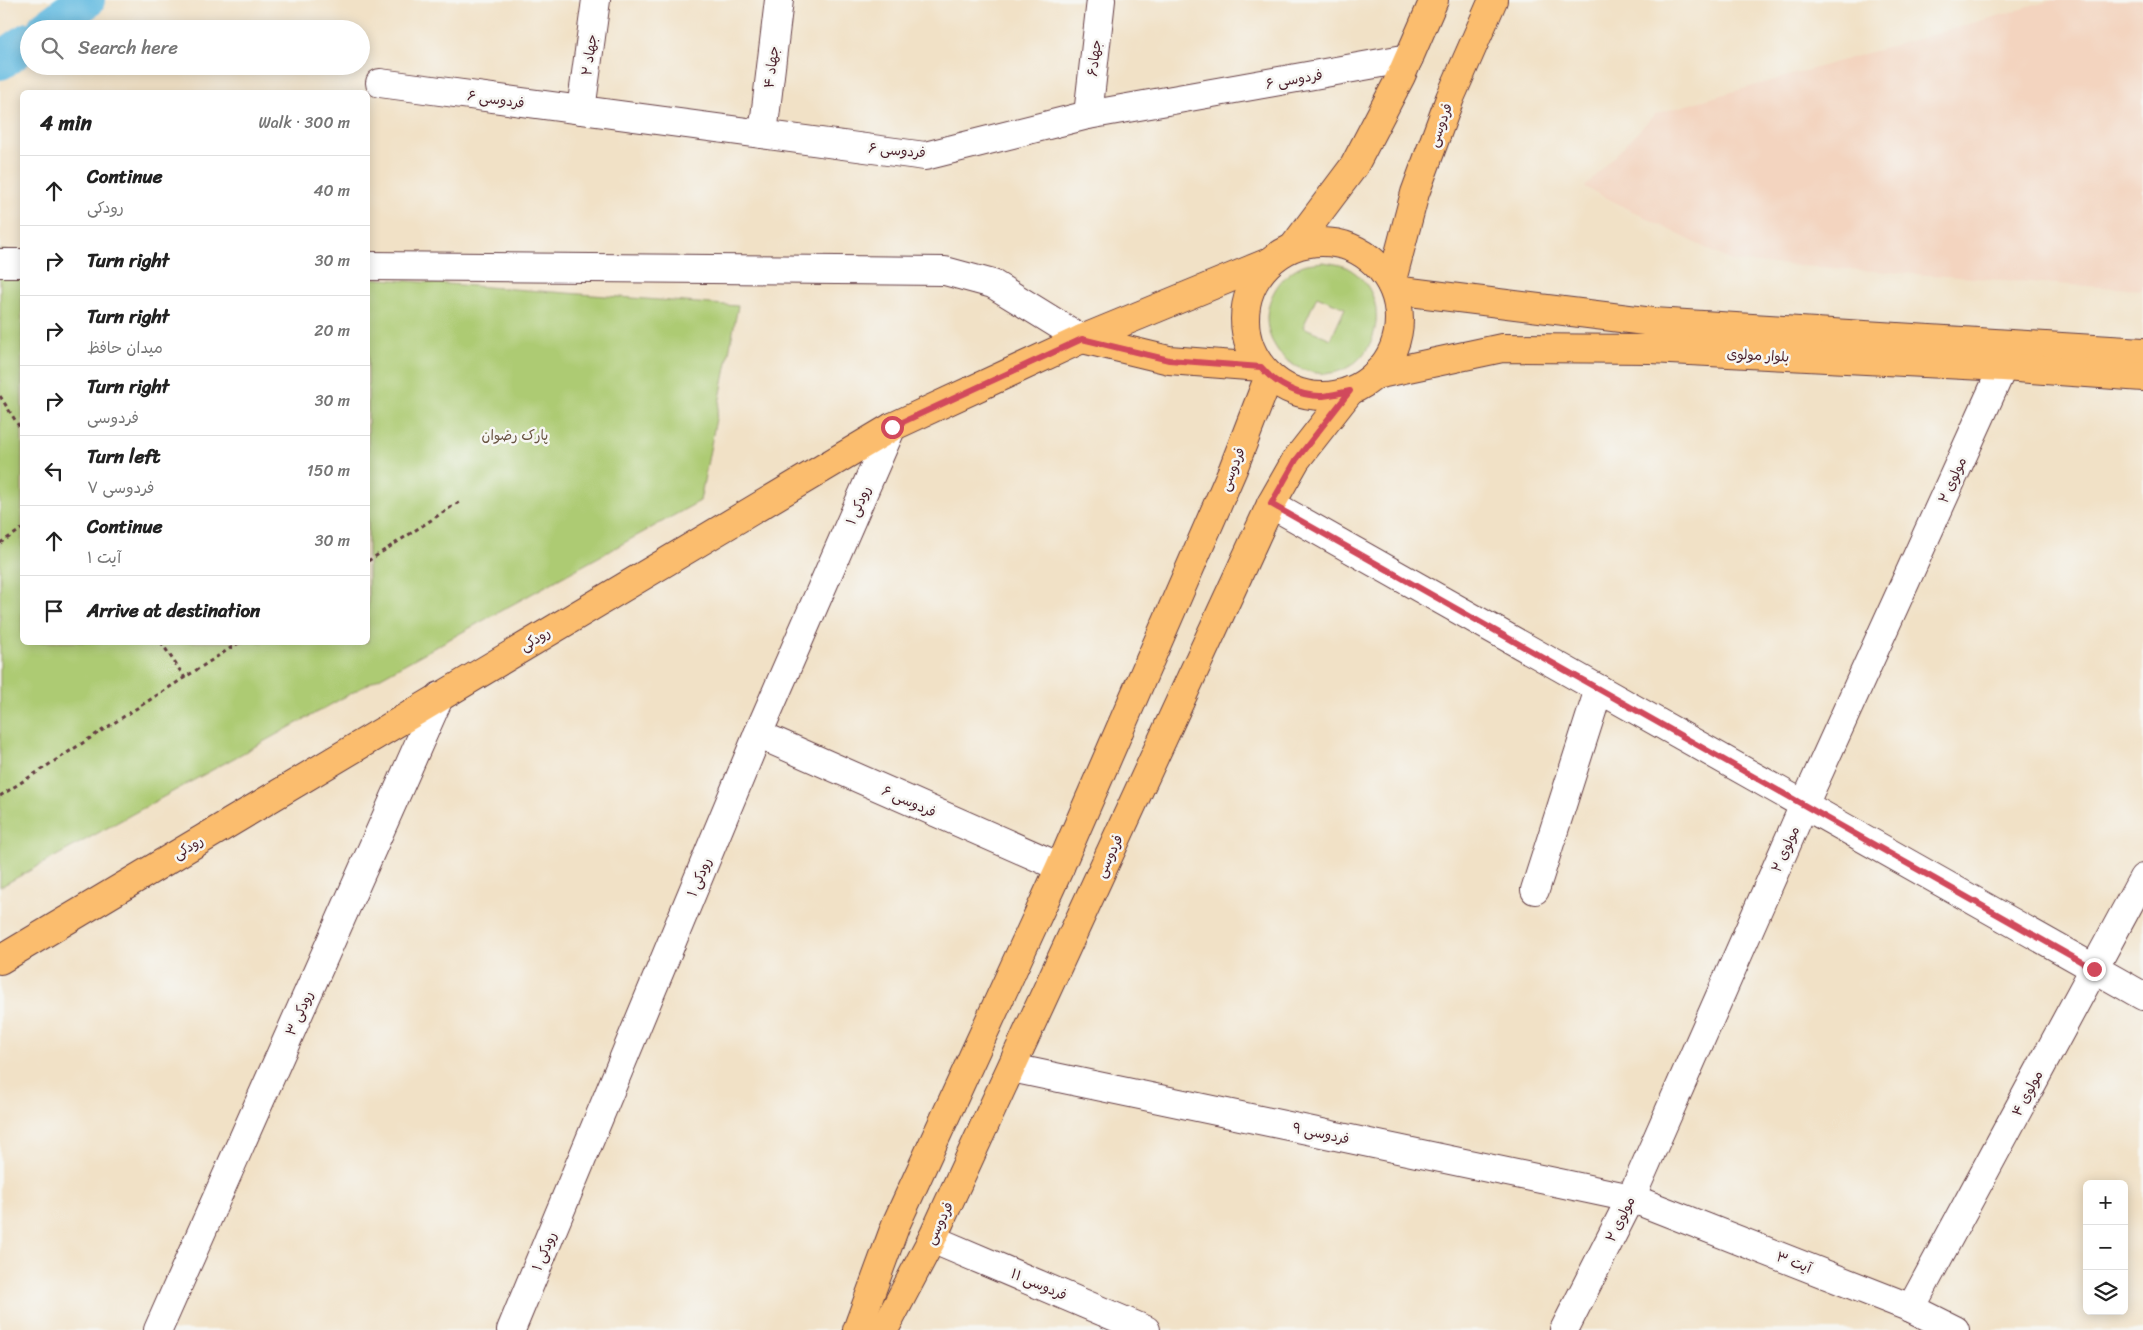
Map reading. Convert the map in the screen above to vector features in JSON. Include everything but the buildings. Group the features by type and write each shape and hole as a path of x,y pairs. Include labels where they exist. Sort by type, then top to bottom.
{"main road":[{"path":"1294,246 1322,241 1350,246 1374,261 1392,287 1399,320 1393,350 1375,375 1350,391 1321,396 1293,391 1265,371 1248,342 1244,313 1252,286 1269,262 1294,246 1354,166 1408,58 1434,0"},
{"name":"فردوسی","path":"1392,287 1415,193 1450,98 1492,0"},
{"name":"رودکی","path":"0,960 892,427 1082,339 1269,262"},
{"name":"بلوار مولوی","path":"1392,287 1653,322 2004,355 2143,377"},
{"path":"1082,339 1169,360 1265,371"},
{"name":"بلوار مولوی","path":"1375,375 1502,348 2004,355 2143,352"},
{"name":"فردوسی","path":"856,1330 896,1224 1060,867 1233,469 1265,371"},
{"name":"فردوسی","path":"884,1330 932,1238 1012,1068 1271,504 1296,460 1350,391"}],"street":[{"name":"جهاد ۲","path":"581,110 596,0"},
{"name":"جهاد ۴","path":"763,134 779,0"},
{"name":"جهاد۶","path":"1088,115 1101,0"},
{"name":"فردوسی ۶","path":"380,83 925,156 1088,115 1408,58"},
{"path":"0,263 20,263"},
{"path":"370,266 945,271 993,284 1082,339"},
{"name":"مولوی ۲","path":"1564,1330 1631,1198 2004,355"},
{"name":"رودکی ۱","path":"511,1330 758,734 892,427"},
{"path":"1271,504 2143,996"},
{"path":"1535,890 1599,690"},
{"name":"رودکی ۳","path":"158,1330 440,696"},
{"name":"فردوسی ۶","path":"758,734 1060,867"},
{"name":"مولوی ۴","path":"1911,1308 2143,878"},
{"name":"فردوسی ۹","path":"1012,1068 1631,1198"},
{"name":"آیت ۳","path":"1631,1198 1911,1308 1955,1330"},
{"name":"فردوسی ۱۱","path":"932,1238 1146,1330"}],"path":[{"path":"0,396 20,428"},
{"path":"370,560 459,502"},
{"path":"0,543 20,530"},
{"path":"163,645 185,678"},
{"path":"0,796 235,645"}],"shaded area":[{"path":"2053,0 2143,0 2143,290 1731,261 1585,187 1655,114"}],"green space":[{"name":"پارک رضوان","path":"0,250 20,252 20,645 370,645 370,278 738,306 700,501 0,887"},
{"path":"1323,262 1346,267 1363,281 1373,298 1376,317 1373,336 1364,353 1351,366 1333,373 1311,372 1290,363 1275,346 1267,324 1267,312 1270,301 1282,280 1301,266","holes":["1317,296 1345,308 1331,339 1303,327"]}],"waterway":[{"path":"58,20 86,0"},
{"path":"0,61 20,47"}],"route":[{"path":"892,427 1082,339 1169,360 1261,367 1268,376 1293,391 1321,396 1350,391 1296,460 1271,504 2094,969"}]}
